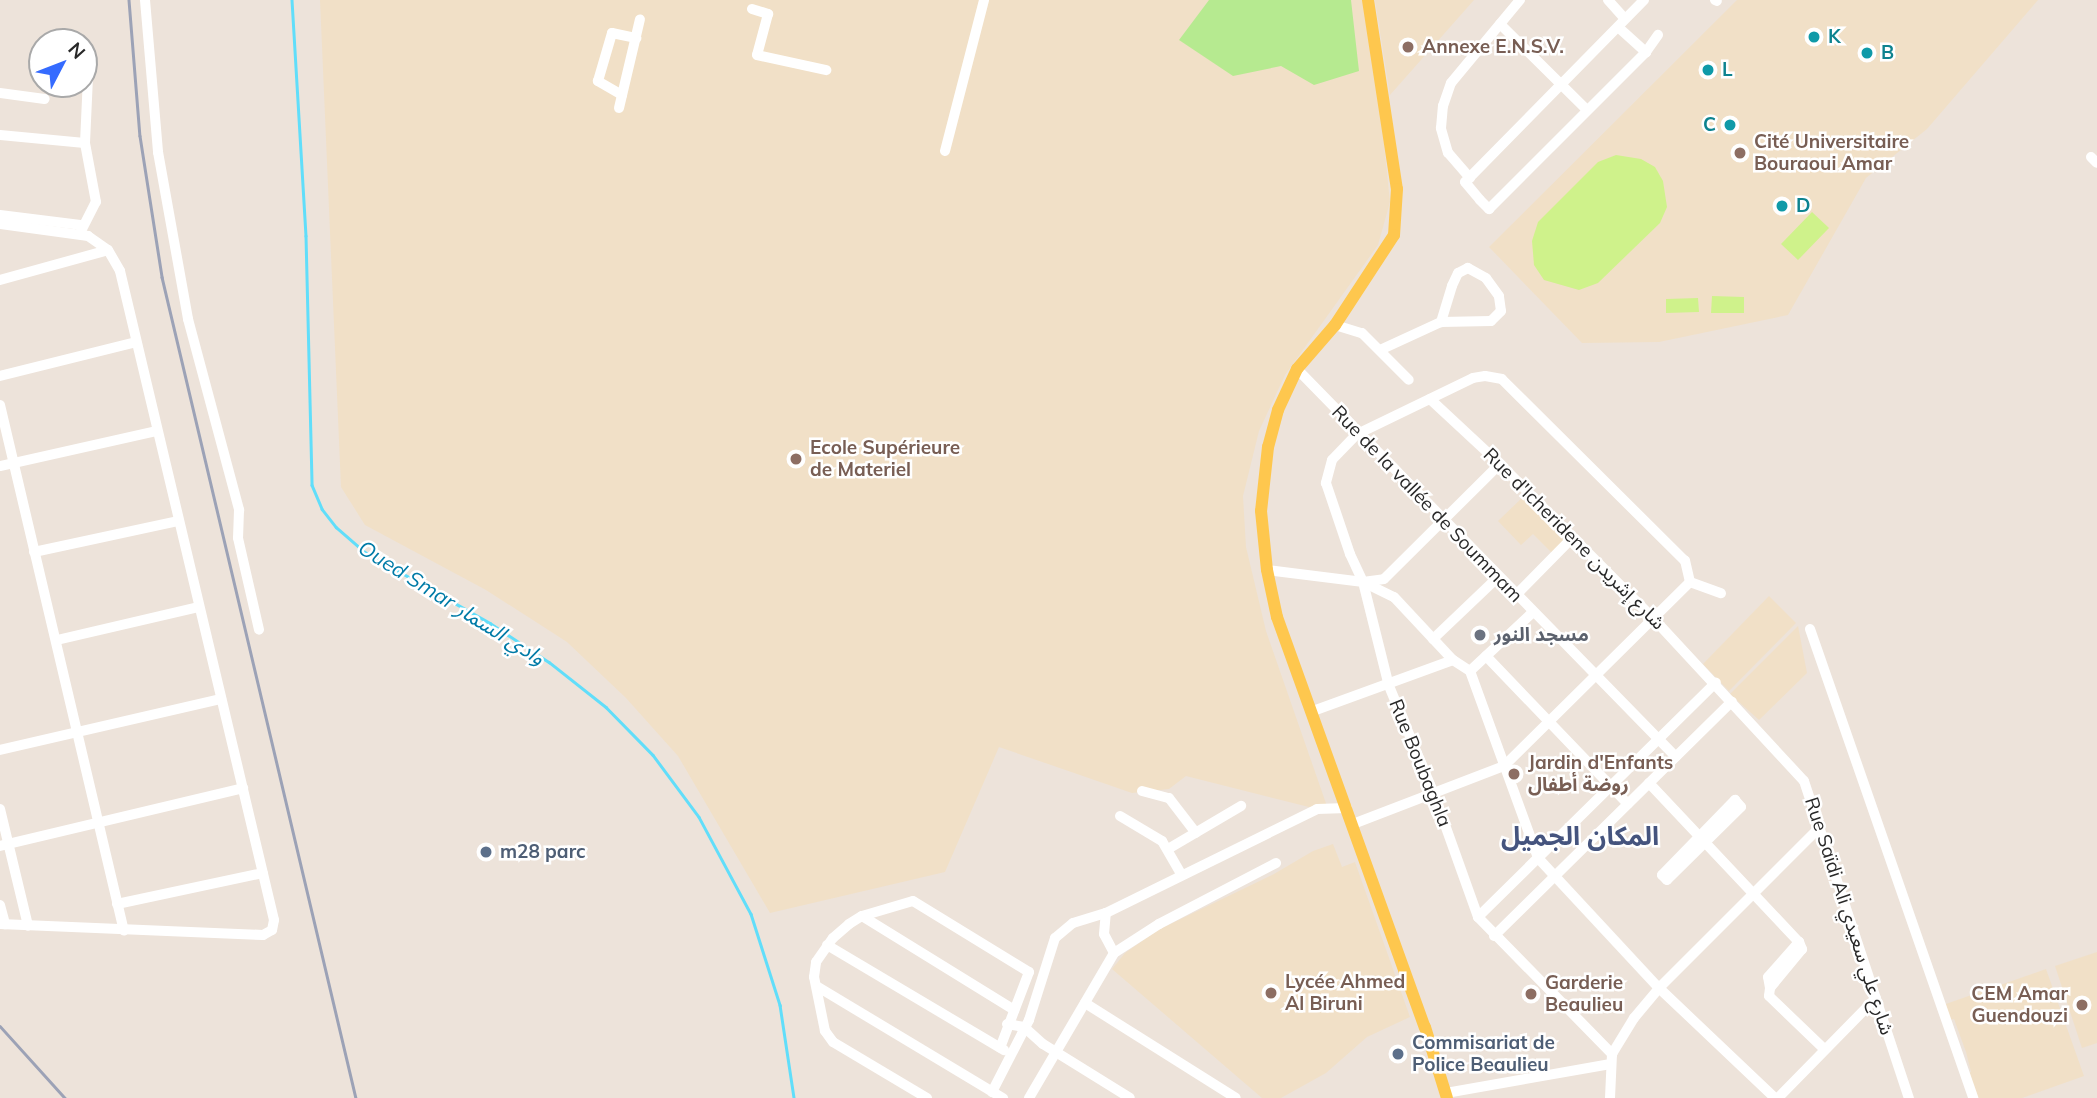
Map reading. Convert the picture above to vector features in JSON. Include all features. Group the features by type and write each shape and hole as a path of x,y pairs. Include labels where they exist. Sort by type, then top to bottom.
{"main road":[{"path":"1368,0 1397,189 1394,234 1335,325 1297,369 1278,410 1268,447 1261,511 1267,570 1277,617 1353,824 1446,1096"}],"street":[{"path":"145,0 158,152 188,319 239,510 237,538 259,630"},
{"path":"945,150 984,0"},
{"path":"1470,178 1448,153 1441,128 1443,106 1451,83 1520,0"},
{"path":"1608,0 1622,23 1646,52"},
{"path":"1644,0 1465,182 1489,209 1646,52 1658,35"},
{"path":"752,9 768,14 757,55 826,70"},
{"path":"619,108 640,19"},
{"path":"1500,24 1587,110"},
{"path":"622,95 598,81 612,33 636,38"},
{"path":"0,93 45,99"},
{"path":"81,229 96,202 85,144 87,98"},
{"path":"0,135 85,144"},
{"path":"0,215 81,229 108,250 120,271 274,920 268,933 124,931 28,926 2,924 0,905"},
{"path":"0,225 81,229"},
{"path":"0,280 108,250"},
{"path":"1380,349 1441,322 1491,321 1500,311 1499,296 1486,278 1468,268 1458,272 1441,322"},
{"path":"1335,325 1362,333 1409,380"},
{"path":"0,376 136,342"},
{"name":"Rue de la vallée de Soummam","path":"1297,369 1357,434 1676,757"},
{"path":"1357,434 1479,376 1502,379 1685,561 1690,582"},
{"name":"Rue d'Icheridene شارع إشريدن","path":"1430,399 1500,464 1716,682"},
{"path":"0,405 124,931"},
{"path":"0,466 157,431"},
{"name":"Rue Boubaghla","path":"1357,434 1332,460 1326,483 1350,554 1363,582 1389,686 1434,794 1478,917 1611,1059"},
{"path":"1267,570 1363,582 1384,579 1500,464"},
{"path":"34,552 178,521"},
{"path":"1516,595 1572,538"},
{"path":"1433,639 1498,577"},
{"path":"1363,582 1394,597 1453,660 1470,671 1538,858 1659,988 1777,1098 1876,998"},
{"path":"1690,582 1721,593"},
{"path":"1353,824 1504,766 1690,582"},
{"path":"57,640 200,607"},
{"path":"1470,671 1533,612"},
{"path":"1810,629 1973,1098"},
{"path":"1486,656 1628,804"},
{"path":"1313,711 1389,686 1453,660"},
{"path":"1478,917 1716,682"},
{"name":"Rue Saïdi Ali شارع علي سعيدي","path":"1716,682 1804,781 1909,1098"},
{"path":"0,750 221,699"},
{"path":"1494,936 1732,701"},
{"path":"1649,783 1799,942 1802,949 1770,988 1772,1000 1824,1049"},
{"path":"4,845 243,788"},
{"path":"1142,791 1169,799 1196,833"},
{"path":"1168,849 1241,806"},
{"path":"992,1092 1024,1027 1055,938 1073,923 1106,913 1317,809 1347,808"},
{"path":"0,809 4,845 28,926"},
{"path":"1120,816 1153,833 1168,849 1182,875"},
{"path":"1609,1098 1611,1059 1634,1018 1659,988 1821,827"},
{"path":"1029,1098 1114,953 1171,918 1276,863"},
{"path":"117,904 263,873"},
{"path":"926,1098 832,1042 825,1031 814,977 816,962 827,945 862,916 913,901 1029,972 1000,1048"},
{"path":"1106,913 1104,934 1114,953"},
{"path":"862,916 1014,1010"},
{"path":"827,945 1011,1053"},
{"path":"818,987 1003,1098"},
{"path":"1085,1003 1236,1098"},
{"path":"1007,1024 1024,1027 1130,1098"},
{"path":"1446,1096 1611,1059"}],"shaded area":[{"name":"Ecole Supérieure de Materiel","path":"320,0 1363,0 1382,125 1390,202 1378,245 1285,375 1259,431 1243,496 1246,547 1266,631 1329,812 1186,776 1169,789 1132,793 999,747 945,872 770,913 678,756 626,698 567,642 486,590 365,525 341,487"},
{"name":"Annexe E.N.S.V.","path":"1375,0 1474,0 1390,95"},
{"name":"Cité Universitaire Bouraoui Amar","path":"1737,0 2038,0 1927,129 1866,178 1788,315 1659,342 1582,343 1489,247"},
{"path":"1524,496 1566,542 1553,554 1533,534 1521,545 1498,521"},
{"path":"1769,596 1796,623 1729,691 1703,664"},
{"path":"1798,626 1807,673 1759,720 1730,694"},
{"name":"Lycée Ahmed Al Biruni","path":"1333,844 1342,867 1355,862 1410,1017 1367,1037 1326,1073 1281,1098 1262,1098 1112,969 1125,953 1158,930 1274,874 1313,851"},
{"name":"CEM Amar Guendouzi","path":"2097,952 2097,1043 2082,1048 2055,966"},
{"path":"2046,969 2084,1076 2022,1098 1972,1098 1963,1074 1971,1072 1966,1052 1954,1019 1946,1021 1940,1006"}],"green space":[{"path":"1209,0 1351,0 1359,71 1314,85 1281,66 1233,76 1179,40"},
{"path":"1616,155 1641,159 1655,167 1663,181 1667,207 1660,223 1598,283 1579,290 1544,280 1534,265 1532,241 1538,222 1598,162"},
{"path":"1812,212 1829,228 1798,260 1781,244"},
{"path":"1712,296 1744,297 1744,313 1711,313"},
{"path":"1698,298 1699,312 1666,313 1666,299"}],"waterway":[{"name":"Oued Smar وادي السمار","path":"292,0 306,236 312,485 322,509 336,527 365,552 490,623 549,662 606,707 653,755 699,817 751,914 780,1005 794,1098"}],"railway":[{"path":"129,0 140,136 162,277 356,1098"},
{"path":"0,1026 65,1098"}],"place":[{"name":"K","path":"1814,37"},
{"name":"Annexe E.N.S.V.","path":"1408,47"},
{"name":"B","path":"1867,53"},
{"name":"L","path":"1708,70"},
{"name":"C","path":"1730,125"},
{"name":"Cité Universitaire Bouraoui Amar","path":"1740,153"},
{"name":"D","path":"1782,206"},
{"name":"Ecole Supérieure de Materiel","path":"796,459"},
{"name":"مسجد النور","path":"1480,635"},
{"name":"Jardin d'Enfants روضة أطفال","path":"1514,774"},
{"name":"m28 parc","path":"486,852"},
{"name":"Lycée Ahmed Al Biruni","path":"1271,993"},
{"name":"Garderie Beaulieu","path":"1531,994"},
{"name":"CEM Amar Guendouzi","path":"2082,1005"},
{"name":"Commisariat de Police Beaulieu","path":"1398,1054"}],"district":[{"name":"المكان الجميل","path":"1580,836"}]}
